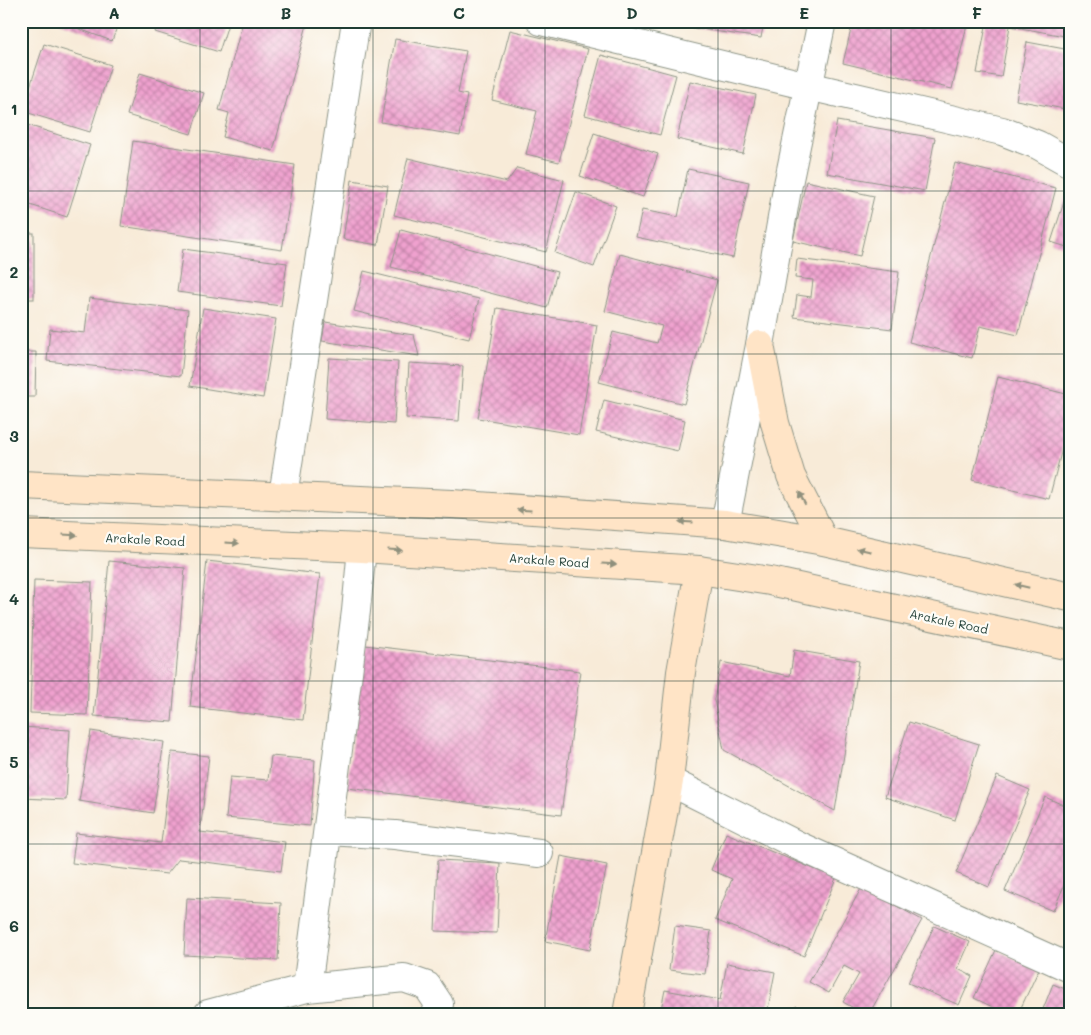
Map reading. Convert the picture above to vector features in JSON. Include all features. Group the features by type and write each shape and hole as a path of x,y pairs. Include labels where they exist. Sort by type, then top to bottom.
{"main road":[{"path":"760,345 775,423 791,476 824,541"},
{"path":"21,485 452,504 724,524 824,541 1070,597"},
{"name":"Arakale Road","path":"21,533 362,548 699,570 770,581 1070,646"},
{"path":"628,1014 669,781 681,672 699,570"}],"street":[{"path":"283,496 356,21"},
{"path":"541,21 1002,131 1038,145 1070,163"},
{"path":"724,524 760,345 787,189 822,21"},
{"path":"307,988 355,621 362,548"},
{"path":"669,781 801,847 1070,968"},
{"path":"328,831 395,835 539,853"},
{"path":"208,1014 307,988 404,978 427,986 439,1004 436,1014"}],"building":[{"path":"57,21 119,21 112,41"},
{"path":"158,21 229,21 219,52 155,32"},
{"path":"243,21 308,21 273,151 223,137 229,113 219,110"},
{"path":"694,21 764,21 761,38 693,28"},
{"path":"853,21 968,21 952,89 843,63"},
{"path":"987,21 1070,21 1070,37 1010,26 1001,77 977,73"},
{"path":"510,30 588,49 559,162 526,154 537,111 492,100"},
{"path":"395,39 466,51 458,93 467,95 460,136 381,122"},
{"path":"1027,42 1070,50 1070,110 1016,100"},
{"path":"44,44 111,65 90,132 22,111"},
{"path":"601,55 676,75 660,135 585,115"},
{"path":"140,73 204,93 191,134 127,115"},
{"path":"690,81 756,95 743,154 677,139"},
{"path":"837,121 935,138 925,191 827,173"},
{"path":"21,123 90,145 67,217 21,202"},
{"path":"594,133 658,154 643,197 580,176"},
{"path":"133,141 295,165 282,250 121,226"},
{"path":"408,158 507,182 517,168 564,180 546,252 394,215"},
{"path":"955,163 1056,188 1018,335 980,326 972,358 909,342"},
{"path":"688,169 749,182 733,258 636,237 642,210 678,217"},
{"path":"352,180 388,186 378,245 343,239"},
{"path":"806,181 874,196 860,256 793,241"},
{"path":"576,192 616,206 594,267 555,253"},
{"path":"1066,196 1070,197 1070,248 1051,242"},
{"path":"401,230 557,272 547,308 391,267"},
{"path":"21,233 34,233 34,299 21,299"},
{"path":"183,249 287,263 281,306 177,292"},
{"path":"620,254 717,280 684,404 599,382 613,332 657,343 662,326 605,311"},
{"path":"797,259 899,272 892,329 794,317 797,295 811,297 813,280 795,278"},
{"path":"364,271 479,299 469,339 354,311"},
{"path":"89,298 188,310 181,376 47,361 50,329 85,333"},
{"path":"203,308 276,319 263,398 190,386"},
{"path":"497,308 597,325 579,435 478,418"},
{"path":"325,322 414,335 419,356 322,341"},
{"path":"21,352 36,352 35,397 21,397"},
{"path":"329,358 398,362 394,424 325,419"},
{"path":"409,363 463,366 459,421 406,418"},
{"path":"998,377 1070,395 1070,418 1049,499 972,480"},
{"path":"604,400 685,420 678,451 596,432"},
{"path":"109,561 185,568 172,722 94,716"},
{"path":"207,561 320,574 303,720 190,707"},
{"path":"34,580 92,582 87,715 30,713"},
{"path":"365,645 580,671 561,815 347,788"},
{"path":"794,650 859,661 835,811 724,750 714,700 721,662 790,676"},
{"path":"909,722 979,744 955,820 885,797"},
{"path":"21,727 70,730 66,800 21,798"},
{"path":"91,731 164,742 153,813 79,801"},
{"path":"172,752 209,756 200,832 285,842 281,871 179,859 167,874 72,863 76,833 161,843"},
{"path":"271,756 315,760 310,826 226,818 230,777 268,780"},
{"path":"997,776 1030,790 989,887 956,873"},
{"path":"1045,797 1070,808 1070,872 1053,911 1005,891"},
{"path":"726,833 836,878 804,956 715,920 732,879 711,870"},
{"path":"561,856 607,865 590,950 545,941"},
{"path":"438,860 500,863 497,933 435,931"},
{"path":"862,887 922,920 869,1014 864,1014 843,1002 859,974 844,966 829,993 809,982"},
{"path":"187,898 281,903 278,960 184,955"},
{"path":"675,926 711,931 705,974 669,970"},
{"path":"934,926 970,942 958,969 972,976 959,1005 908,983"},
{"path":"996,950 1039,969 1018,1014 1007,1014 974,998"},
{"path":"727,963 775,972 767,1014 660,1014 665,990 720,1000"},
{"path":"1053,984 1070,991 1070,1014 1041,1014"},
{"path":"796,1006 814,1014 792,1014"}]}
